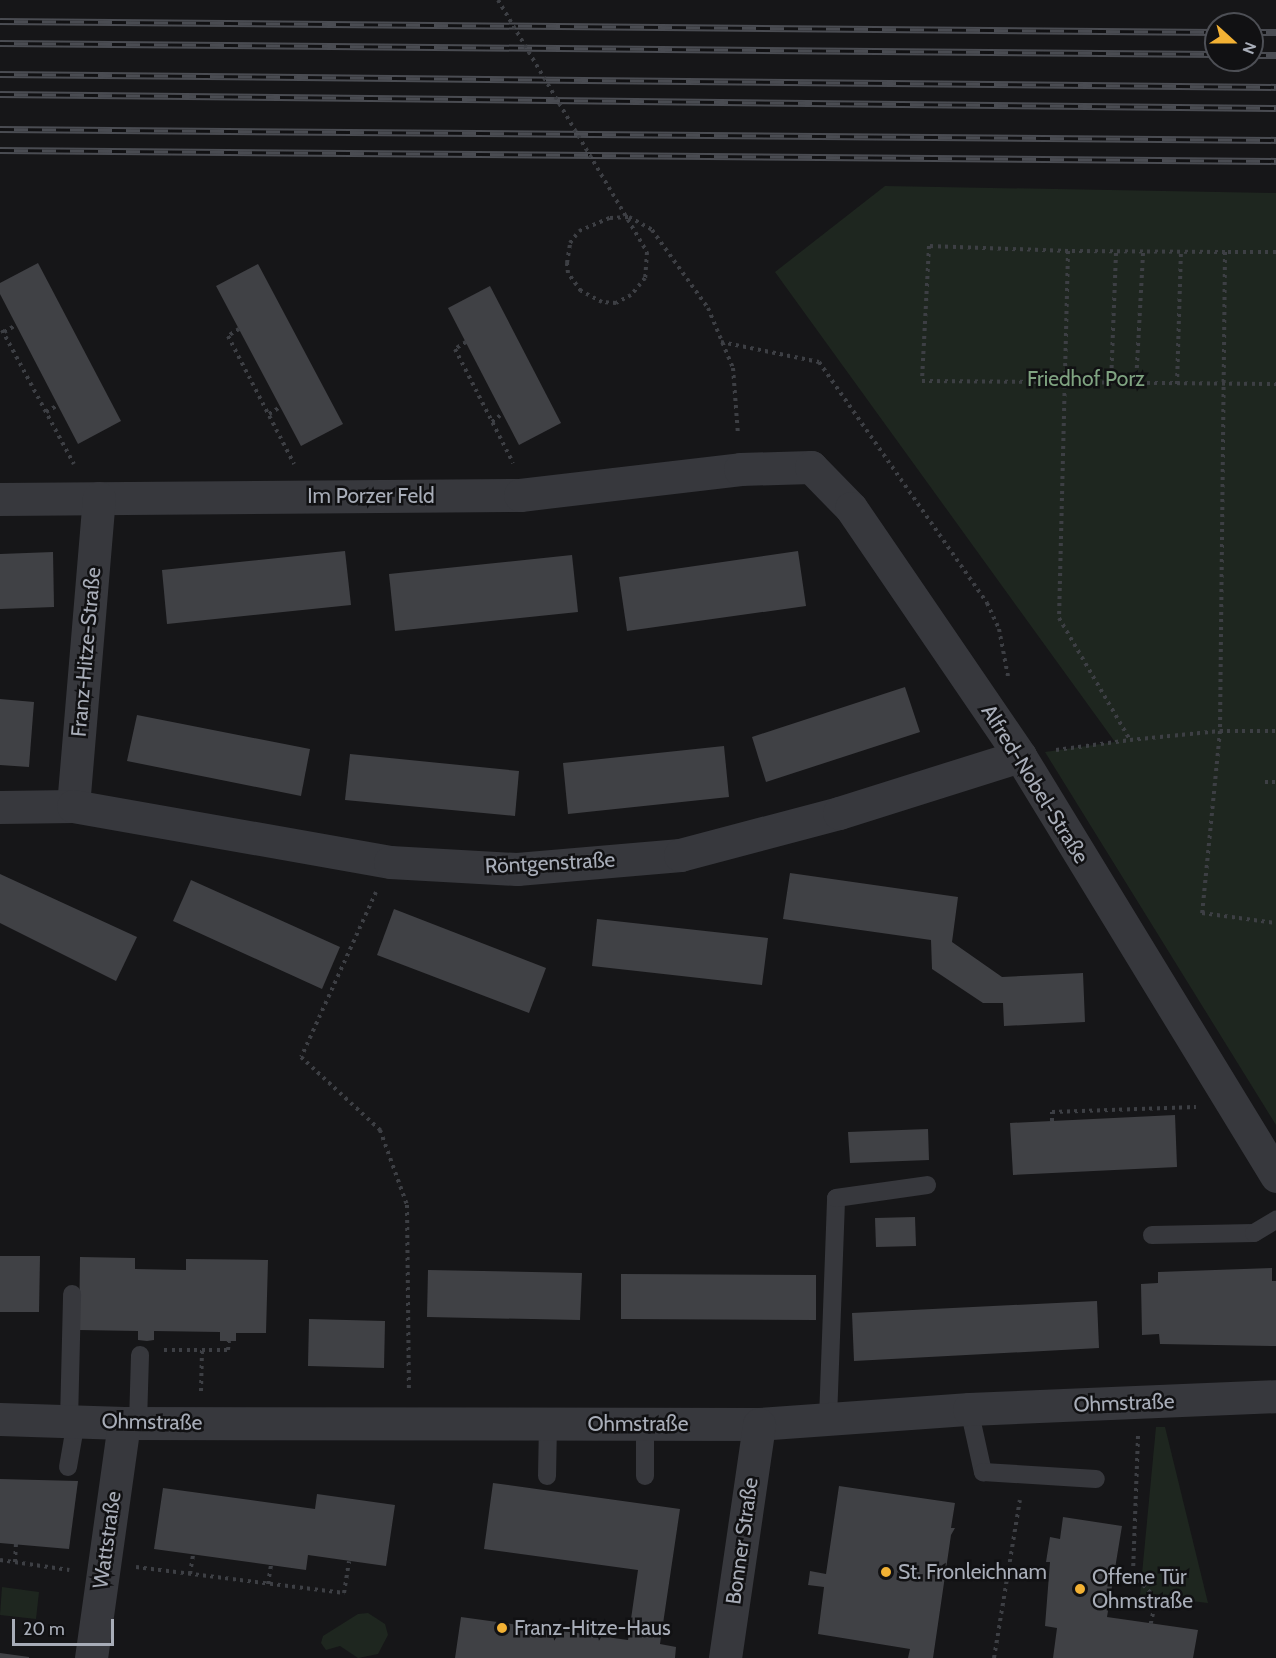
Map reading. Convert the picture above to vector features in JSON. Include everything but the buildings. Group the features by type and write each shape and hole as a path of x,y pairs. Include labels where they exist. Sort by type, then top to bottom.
{"street":[{"name":"Alfred-Nobel-Straße","path":"740,469 811,467 851,507 1020,756 1276,1176"},
{"name":"Im Porzer Feld","path":"0,499 529,494 740,469"},
{"name":"Franz-Hitze-Straße","path":"73,806 95,498"},
{"name":"Röntgenstraße","path":"0,807 73,806 390,862 517,868 680,855 839,813 1020,756"},
{"name":"Ohmstraße","path":"0,1419 131,1423 759,1424 969,1409 1276,1396"},
{"name":"Wattstraße","path":"91,1658 103,1568 131,1423"},
{"name":"Bonner Straße","path":"725,1658 759,1424"}],"lane":[{"path":"828,1419 836,1198 927,1185"},
{"path":"1152,1235 1254,1233 1276,1220"},
{"path":"68,1467 72,1421 72,1294"},
{"path":"131,1423 149,1353"},
{"path":"969,1409 983,1472 1096,1479"},
{"path":"547,1476 548,1424"},
{"path":"645,1424 645,1476"}],"path":[{"path":"498,0 647,252 645,278 632,295 616,303 602,302 581,291 568,273 570,243 579,231 610,218 629,217 652,230 708,308 733,368 740,469"},
{"path":"1276,252 1143,252 929,246 922,381 1276,384"},
{"path":"1068,250 1059,618 1130,740"},
{"path":"1111,383 1116,251"},
{"path":"1137,383 1143,252"},
{"path":"1177,384 1181,252"},
{"path":"1225,252 1220,731 1202,913 1276,923"},
{"path":"16,325 3,331 95,498"},
{"path":"239,329 228,336 311,496"},
{"path":"466,342 455,349 529,494"},
{"path":"721,342 819,362 987,603 999,628 1009,683"},
{"path":"46,412 58,405"},
{"path":"269,414 280,407"},
{"path":"492,422 503,413"},
{"path":"1020,756 1130,740 1220,731 1276,731"},
{"path":"1265,782 1276,782"},
{"path":"390,862 301,1057 380,1130 407,1205 409,1423"},
{"path":"1052,1121 1052,1112 1233,1105"},
{"path":"1136,1109 1137,1117"},
{"path":"149,1353 228,1350 229,1341"},
{"path":"200,1423 202,1350"},
{"path":"1130,1402 1138,1433 1133,1574 1156,1599 1151,1623"},
{"path":"994,1658 1019,1511"},
{"path":"15,1562 16,1543"},
{"path":"190,1574 193,1554"},
{"path":"0,1560 190,1574 344,1593 348,1561"},
{"path":"268,1584 271,1565"}],"green space":[{"name":"Friedhof Porz","path":"885,186 1276,193 1276,1125 1045,752 1115,742 775,272"},
{"path":"1156,1427 1165,1427 1208,1603 1140,1595"},
{"path":"2,1587 39,1592 36,1619 0,1615"},
{"path":"368,1613 385,1624 388,1635 378,1654 358,1658 340,1646 326,1650 321,1643 323,1636 358,1614"}],"railway":[{"path":"0,21 1204,32"},
{"path":"1264,32 1276,32"},
{"path":"0,43 1204,54"},
{"path":"1264,55 1276,55"},
{"path":"0,74 1276,87"},
{"path":"0,94 1276,108"},
{"path":"0,129 1276,140"},
{"path":"0,150 1276,161"}],"place":[{"name":"St. Fronleichnam","path":"886,1572"},
{"name":"Offene Tür Ohmstraße","path":"1080,1589"},
{"name":"Franz-Hitze-Haus","path":"502,1628"}]}
